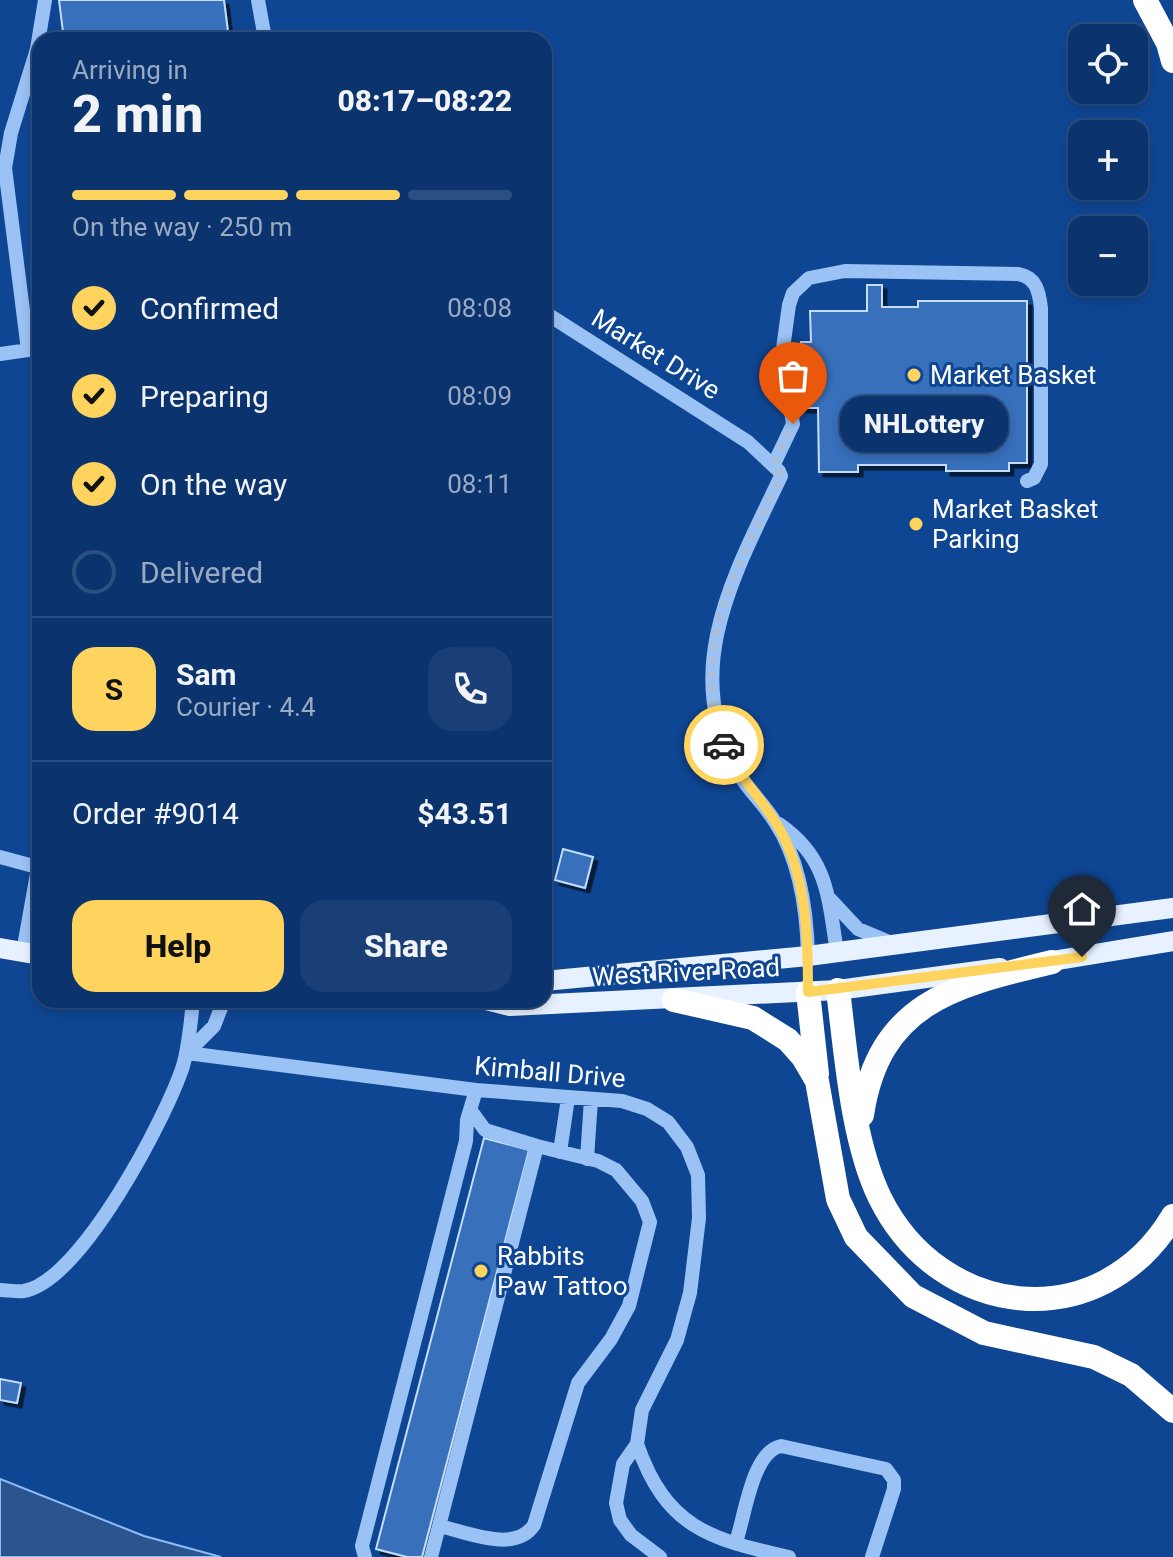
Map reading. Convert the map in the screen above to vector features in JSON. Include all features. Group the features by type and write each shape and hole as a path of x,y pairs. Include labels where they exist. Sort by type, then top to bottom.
{"highway":[{"path":"1145,0 1168,43 1173,61"},
{"path":"860,1129 864,1100 878,1062 913,1015 953,988 1052,962"},
{"path":"838,990 860,1129 878,1194 899,1232 930,1263 989,1292 1033,1300 1094,1289 1129,1268 1162,1234 1173,1216"},
{"path":"808,992 817,1081 838,1199 856,1237 913,1296 984,1333 1094,1357 1131,1375 1173,1411"},
{"path":"674,1000 708,1011 735,1013 770,1028 803,1057 817,1081"}],"main road":[{"name":"West River Road","path":"552,980 808,956 1173,908"},
{"name":"West River Road","path":"552,1004 838,990 1052,962 1173,941"},
{"path":"0,948 32,954"},
{"path":"837,952 838,990"},
{"path":"808,956 808,992"}],"street":[{"path":"40,32 45,0"},
{"path":"258,0 264,32"},
{"path":"32,65 11,133 5,168 32,337"},
{"path":"837,952 827,893 812,852 775,821 748,788 730,758 715,721 710,685 726,600 781,476 774,464 792,429 782,341 789,305 801,284 821,273 845,271 1004,273 1029,277 1040,295 1041,464 1039,471 1027,481"},
{"name":"Market Drive","path":"552,317 748,442 774,464"},
{"path":"0,354 32,349"},
{"path":"775,821 799,880 808,956"},
{"path":"0,857 32,861"},
{"path":"827,893 839,912 863,933 888,942 905,943"},
{"path":"0,1290 24,1291 53,1275 101,1219 146,1150 187,1053 192,1008"},
{"path":"187,1053 214,1026 221,1008"},
{"name":"Kimball Drive","path":"187,1053 476,1090 635,1104 658,1115 687,1147 698,1175 699,1218 687,1305 677,1340 642,1410 637,1444 623,1464 616,1503 620,1520 631,1535 660,1557"},
{"path":"365,1557 362,1546 466,1141 467,1120 472,1112 476,1090"},
{"path":"560,1152 568,1098"},
{"path":"587,1159 591,1099"},
{"path":"439,1526 506,1540 515,1540 529,1532 541,1509 561,1431 578,1383 611,1339 629,1306 650,1222 647,1211 616,1170 485,1130 472,1112"},
{"path":"431,1557 537,1146"},
{"path":"637,1444 654,1483 676,1515 698,1529 789,1557"},
{"path":"736,1542 762,1458 767,1452 781,1446 886,1469 891,1474 894,1489 872,1557"}],"water":[{"path":"0,1479 144,1536 221,1557 0,1557"}],"building":[{"path":"59,0 224,0 228,32 63,32"},
{"name":"Market Basket","path":"867,285 882,285 882,307 918,307 918,301 1027,301 1027,463 1009,463 1009,471 946,471 946,465 858,465 858,472 819,472 818,408 802,408 801,342 811,342 810,311 867,311"},
{"path":"563,849 593,857 585,888 555,880"},
{"path":"484,1138 529,1150 422,1557 407,1557 376,1549"},
{"path":"0,1379 21,1383 17,1403 0,1400"}],"way so far":[{"path":"724,745 715,721 710,685 717,636 734,578 781,476 774,464 790,437 793,424"}],"place":[{"name":"Market Basket","path":"914,375"},
{"name":"NHLottery","path":"793,424"},
{"name":"Market Basket Parking","path":"916,524"},
{"name":"Rabbits Paw Tattoo","path":"481,1271"}],"route":[{"path":"724,745 748,788 775,821 792,856 807,924 808,992 1082,957"}]}
